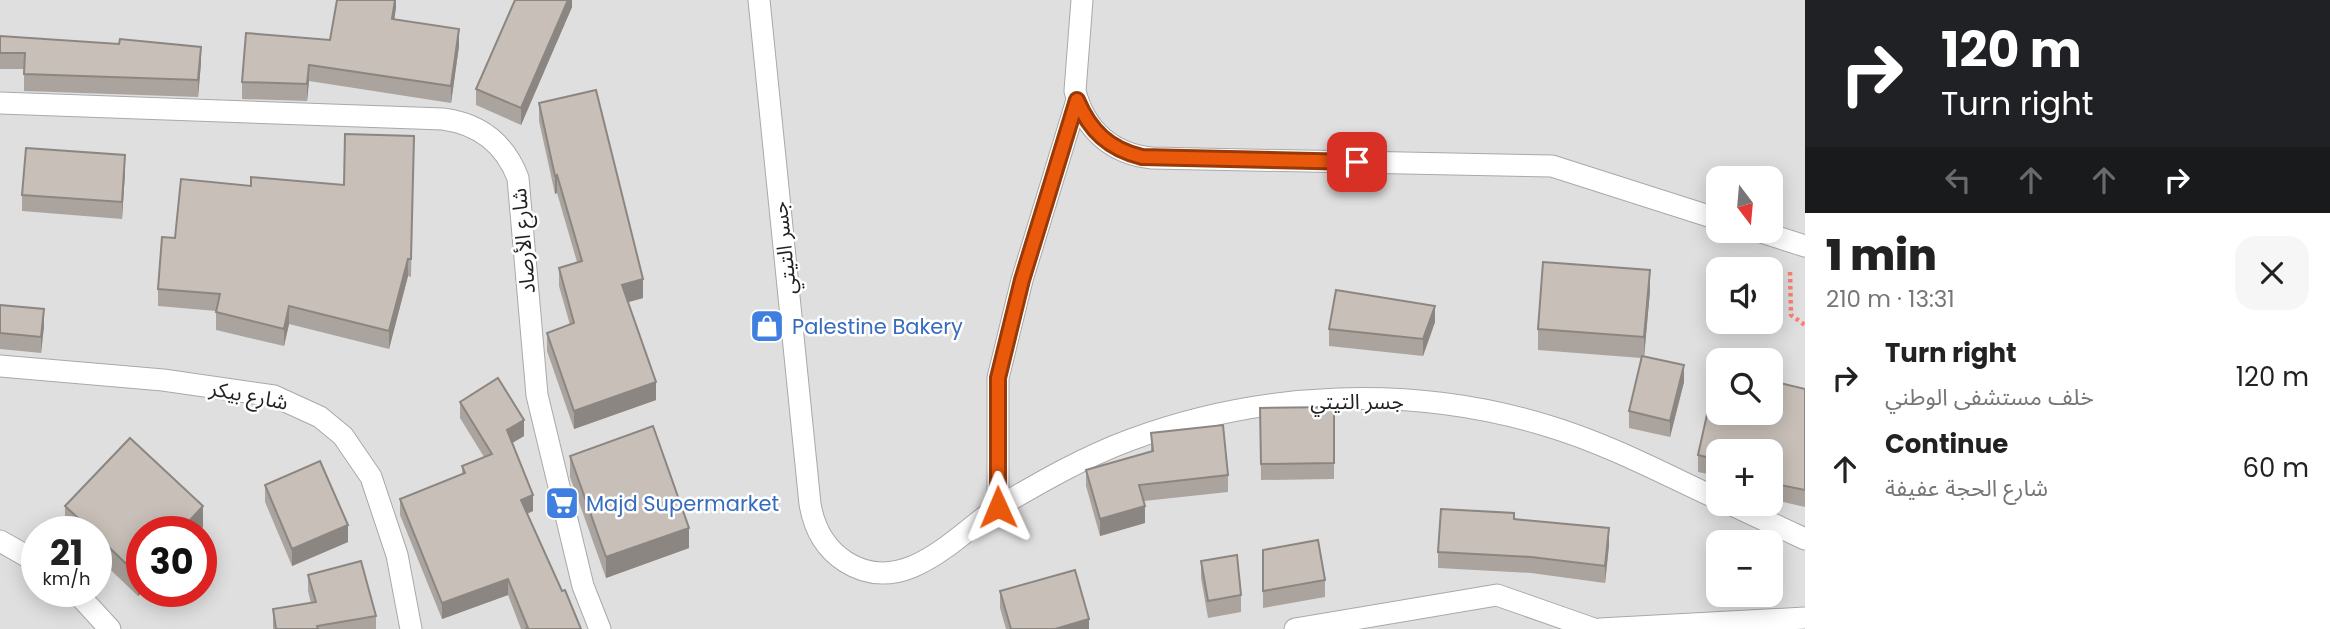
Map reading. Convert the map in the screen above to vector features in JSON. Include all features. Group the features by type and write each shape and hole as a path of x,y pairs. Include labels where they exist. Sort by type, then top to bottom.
{"street":[{"name":"جسر التيتي","path":"759,0 810,504 818,532 835,554 847,563 860,569 889,573 916,567 932,558 997,508 1091,456 1170,426 1253,407 1336,398 1442,404 1546,425 1625,454 1706,493"},
{"path":"1082,0 1075,91 1077,100 1087,121 1101,138 1127,153 1152,158 1552,166 1706,215"},
{"path":"997,508 998,378 1022,280 1077,100"},
{"name":"شارع الأرصاد","path":"0,103 443,120 469,125 495,141 509,158 518,178 537,395 583,586 600,629"},
{"path":"1783,239 1805,246"},
{"name":"شارع بيكر","path":"0,366 65,370 274,396 320,416 343,436 371,477 397,555 410,627"},
{"path":"1756,516 1805,539"},
{"path":"0,541 21,553"},
{"path":"1295,629 1497,595 1594,629"},
{"path":"90,607 110,629"},
{"path":"1600,629 1805,618"}],"path":[{"path":"1790,272 1791,315 1805,326"}],"shaded area":[{"path":"0,0 1805,0 1805,629 0,629"}],"building":[{"path":"337,0 395,0 392,19 459,29 451,86 309,65 307,84 242,82 246,33 330,40"},
{"path":"515,0 568,0 521,108 476,89"},
{"path":"0,36 119,44 120,39 201,47 198,80 24,74 25,53 0,53"},
{"path":"596,90 643,279 622,285 656,382 574,411 547,333 574,323 559,268 582,261 557,175 555,176 539,103"},
{"path":"345,134 414,136 411,259 408,259 389,331 289,306 284,329 216,312 220,294 158,289 162,237 175,238 181,179 251,186 251,177 344,185"},
{"path":"26,148 125,155 122,202 22,195"},
{"path":"1543,262 1650,270 1644,337 1538,329"},
{"path":"1336,290 1435,306 1423,339 1329,329"},
{"path":"0,305 44,309 41,337 0,333"},
{"path":"1642,356 1684,365 1670,421 1629,411"},
{"path":"498,378 524,420 507,430 533,495 521,500 581,629 525,629 528,628 508,579 442,603 400,499 465,473 462,466 492,454 460,402"},
{"path":"1783,384 1805,389 1805,490 1783,485 1783,439 1706,439 1706,457 1698,455 1706,419 1706,425 1783,425"},
{"path":"1334,407 1334,463 1261,464 1260,408"},
{"path":"1223,425 1228,475 1139,485 1145,506 1100,519 1086,470 1153,451 1151,433"},
{"path":"653,426 689,528 606,557 570,456"},
{"path":"130,438 203,506 194,516 126,516 126,564 112,550 112,516 76,516 65,506"},
{"path":"320,461 348,525 292,549 265,485"},
{"path":"1441,509 1514,513 1514,519 1609,528 1605,566 1531,557 1438,552"},
{"path":"1318,540 1325,580 1263,591 1263,550"},
{"path":"1237,555 1241,595 1208,601 1201,561"},
{"path":"361,561 376,616 317,626 318,629 276,629 273,609 316,602 308,575"},
{"path":"1075,570 1089,619 1055,629 1011,629 1000,591"}],"place":[{"name":"Palestine Bakery","path":"767,326"},
{"name":"Majd Supermarket","path":"562,503"}],"route":[{"path":"998,507 998,378 1022,280 1077,100 1091,127 1101,138 1114,147 1142,157 1357,162"}]}
